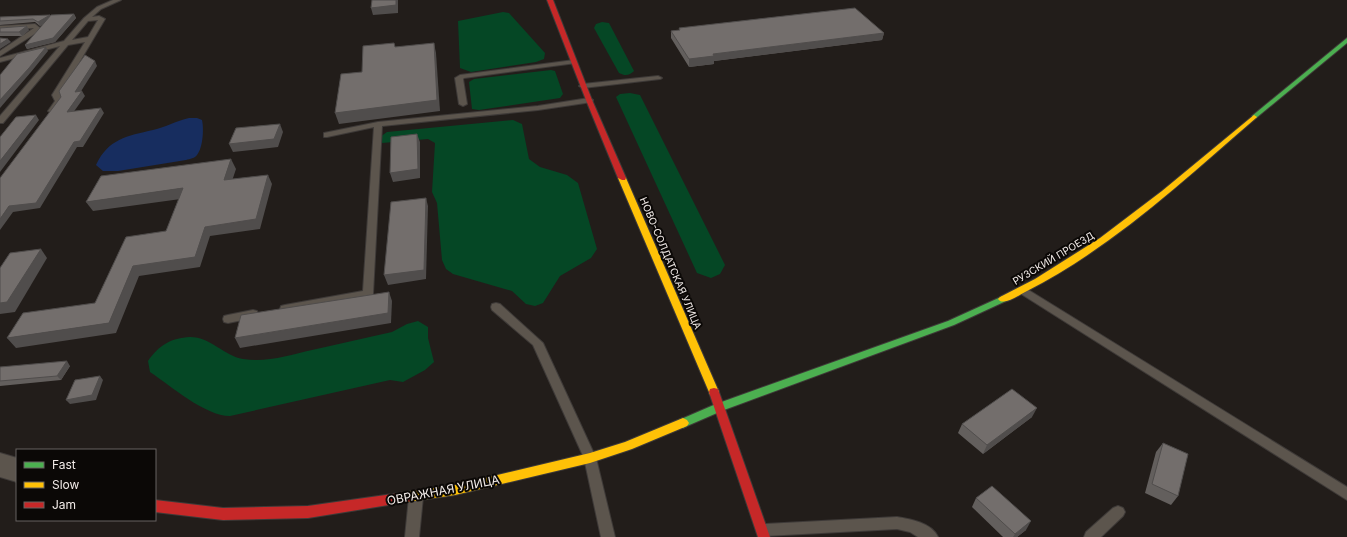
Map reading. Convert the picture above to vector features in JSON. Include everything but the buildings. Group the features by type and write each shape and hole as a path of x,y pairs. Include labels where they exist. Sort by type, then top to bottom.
{"street":[{"name":"НОВО-СОЛДАТСКАЯ УЛИЦА","path":"550,0 583,86 720,407 763,534"},
{"name":"РУЗСКИЙ ПРОЕЗД","path":"720,407 951,323 1022,290 1085,253 1137,216 1332,51 1347,40"},
{"name":"ОВРАЖНАЯ УЛИЦА","path":"156,506 223,514 308,512 416,497 590,458 628,446 720,407"},
{"path":"0,465 16,470"}],"lane":[{"path":"0,122 86,19 99,8 118,0"},
{"path":"45,119 59,101 56,95 102,19 86,19"},
{"path":"0,28 35,26 37,28 34,32 0,54"},
{"path":"8,39 24,39"},
{"path":"0,60 67,42 90,39"},
{"path":"463,104 459,78 462,76 574,62"},
{"path":"583,86 658,78"},
{"path":"327,135 378,124 538,108 589,100"},
{"path":"228,319 368,294 378,124"},
{"path":"1022,290 1347,494"},
{"path":"496,307 538,343 590,458 608,537"},
{"path":"412,537 416,497"},
{"path":"1092,537 1118,512"},
{"path":"763,534 897,523 913,526 931,537"}],"green space":[{"path":"503,12 509,13 545,53 544,59 536,62 471,72 460,68 458,21"},
{"path":"602,22 609,23 634,71 629,75 619,73 594,28 596,24"},
{"path":"551,70 555,71 563,94 560,98 479,110 472,109 469,82 474,79"},
{"path":"630,93 640,95 725,265 720,274 711,278 697,273 616,97 620,94"},
{"path":"513,120 522,124 529,159 540,167 567,175 578,183 597,249 591,258 560,276 543,303 535,306 526,304 512,291 453,274 446,269 442,260 437,203 432,192 435,143 428,139 382,143 380,137 387,132"},
{"path":"418,321 428,327 428,338 434,362 425,370 403,382 390,380 230,416 220,415 210,411 188,399 150,372 148,361 152,355 166,343 183,338 198,338 211,343 236,357 260,360 287,356 392,332 407,324"}],"water":[{"path":"189,118 197,118 202,120 203,124 201,148 194,158 118,171 103,171 96,165 106,149 119,140"}],"traffic: fast":[{"path":"1254,117 1347,40"},
{"path":"683,423 720,407 951,323 1003,299"}],"traffic: slow":[{"path":"1003,299 1038,281 1103,240 1195,168 1254,117"},
{"path":"622,178 714,392"},
{"path":"407,497 455,490 590,458 628,446 683,423"}],"traffic: jam":[{"path":"550,0 589,100 622,178"},
{"path":"714,392 764,537"},
{"path":"156,506 223,514 308,512 407,497"}]}
